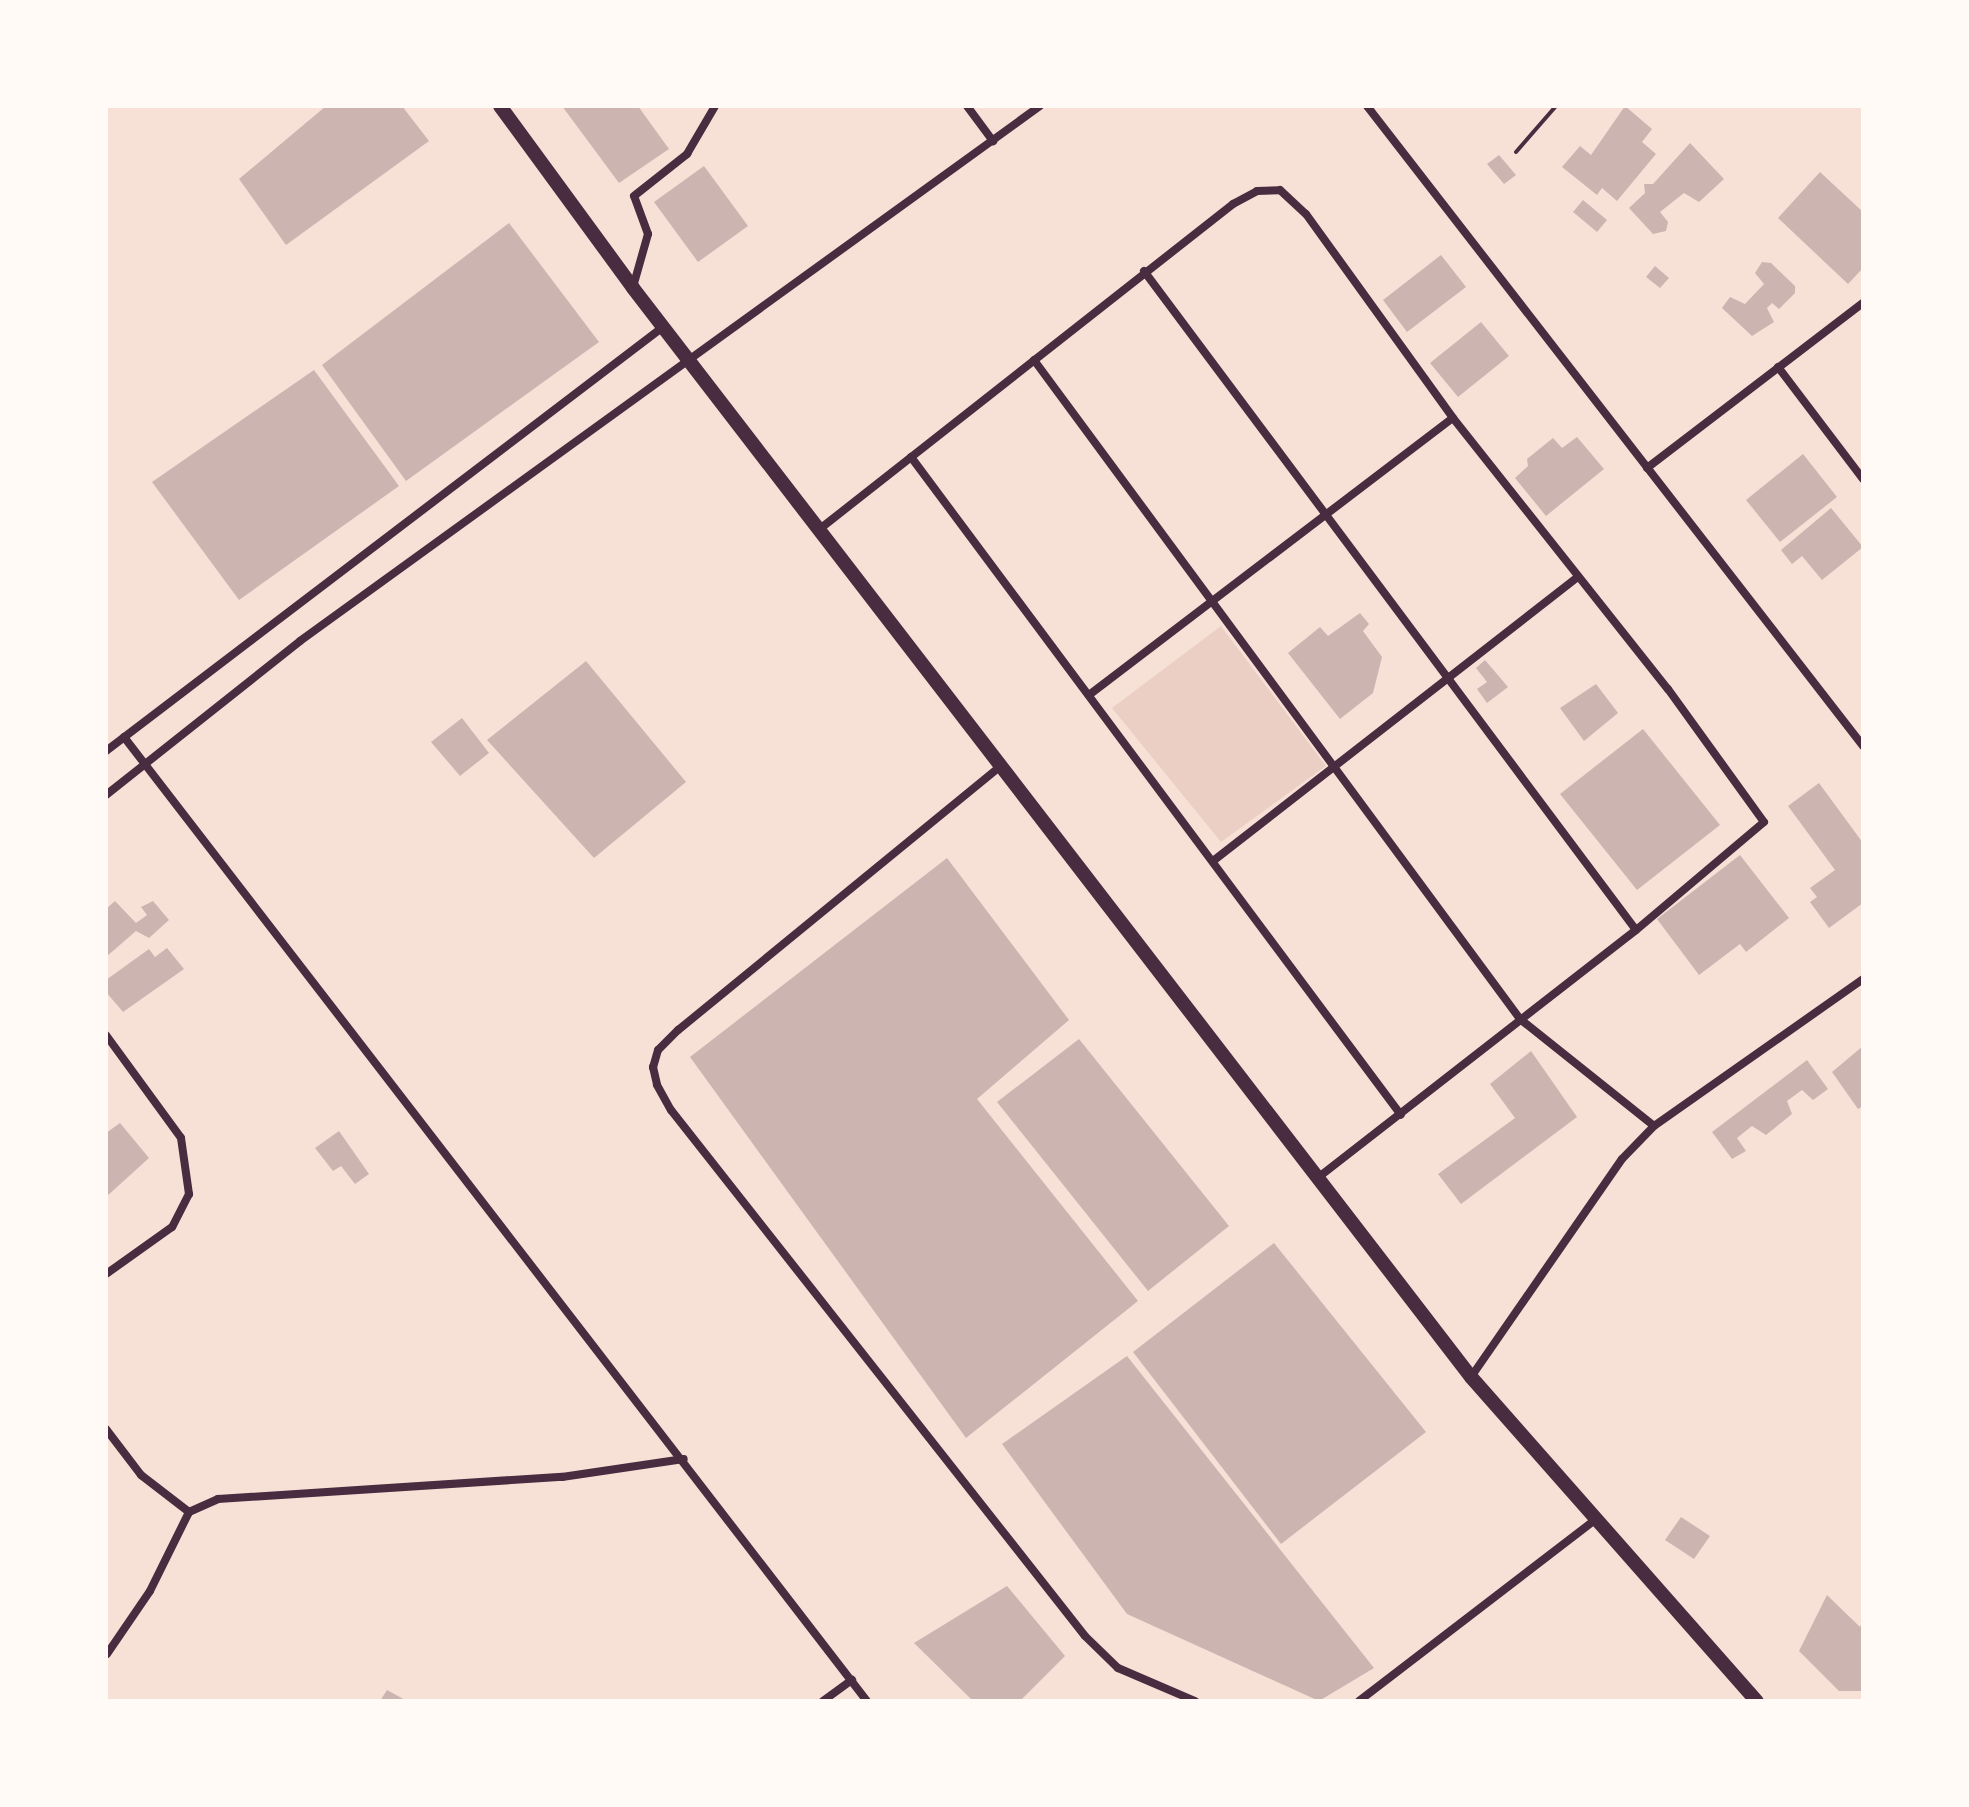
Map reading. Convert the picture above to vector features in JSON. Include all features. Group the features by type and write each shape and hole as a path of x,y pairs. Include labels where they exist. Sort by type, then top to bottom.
{"street":[{"path":"500,106 633,288 821,528 1471,1377 1757,1701"},
{"path":"700,106 707,116"},
{"path":"633,288 648,234 634,196 687,154 715,106"},
{"path":"967,106 993,141"},
{"path":"106,795 300,641 1040,106"},
{"path":"1367,106 1863,746"},
{"path":"821,528 1233,204 1257,191 1280,190 1306,214 1453,418 1668,689 1764,822 1636,930 1318,1178"},
{"path":"1144,271 1636,930"},
{"path":"1647,468 1863,303"},
{"path":"106,751 663,327"},
{"path":"1034,360 1210,604 1333,764 1520,1019 1654,1126"},
{"path":"1778,367 1863,479"},
{"path":"1089,695 1453,418"},
{"path":"911,457 1401,1115"},
{"path":"1213,861 1333,764 1578,577"},
{"path":"124,737 684,1459 867,1701"},
{"path":"1002,765 678,1030 658,1050 653,1067 657,1085 671,1110 1085,1636 1118,1668 1195,1701"},
{"path":"1471,1377 1622,1159 1654,1126 1863,979"},
{"path":"106,1035 181,1138 189,1194 172,1227 106,1274"},
{"path":"106,1429 141,1475 189,1512"},
{"path":"106,1654 150,1591 189,1512 218,1499 562,1477 684,1459"},
{"path":"1359,1701 1596,1519"},
{"path":"823,1701 852,1680"}],"path":[{"path":"1516,152 1556,106"}],"shaded area":[{"path":"1221,626 1326,766 1221,842 1112,708"}],"building":[{"path":"326,106 402,106 429,141 286,245 239,179"},
{"path":"562,106 638,106 669,149 619,183"},
{"path":"1625,106 1652,129 1642,142 1656,154 1617,201 1602,188 1597,195 1562,167 1580,146 1591,155"},
{"path":"1690,143 1724,179 1699,202 1684,193 1660,212 1668,222 1666,231 1653,234 1629,208 1645,193 1644,184 1653,184"},
{"path":"1499,155 1516,175 1504,184 1487,164"},
{"path":"704,166 748,226 698,262 654,202"},
{"path":"1820,172 1863,212 1863,268 1848,284 1778,218"},
{"path":"1583,200 1607,220 1597,232 1573,212"},
{"path":"509,223 599,342 406,481 322,365"},
{"path":"1441,255 1466,287 1407,332 1383,300"},
{"path":"1762,262 1771,263 1795,286 1795,293 1779,309 1772,303 1767,308 1774,322 1752,336 1722,308 1730,297 1745,304 1764,284 1755,273"},
{"path":"1655,266 1669,278 1660,288 1646,277"},
{"path":"1481,322 1509,356 1458,397 1430,363"},
{"path":"314,370 399,486 239,600 152,482"},
{"path":"1577,437 1604,469 1546,516 1515,478 1528,466 1527,459 1553,438 1562,448"},
{"path":"1803,454 1837,497 1780,542 1746,500"},
{"path":"1831,508 1863,547 1822,580 1802,556 1792,564 1781,550"},
{"path":"1360,613 1369,624 1363,631 1382,657 1373,693 1340,719 1288,653 1320,627 1328,636"},
{"path":"1485,660 1508,687 1487,703 1477,689 1487,682 1476,668"},
{"path":"586,661 686,782 594,858 487,740"},
{"path":"1596,684 1618,713 1584,741 1560,708"},
{"path":"462,718 489,753 460,776 431,742"},
{"path":"1643,729 1720,825 1637,890 1560,794"},
{"path":"1819,783 1863,843 1863,903 1829,928 1810,902 1817,897 1810,888 1835,870 1788,806"},
{"path":"1740,855 1789,918 1746,952 1740,944 1699,975 1657,919"},
{"path":"947,858 1069,1020 977,1099 1138,1301 966,1438 690,1057"},
{"path":"115,901 136,923 147,915 141,907 153,901 169,920 149,938 136,931 106,957 106,909"},
{"path":"167,948 184,969 123,1012 106,992 106,980 149,949 155,957"},
{"path":"1079,1039 1229,1226 1148,1291 997,1102"},
{"path":"1863,1046 1863,1106 1858,1109 1832,1072"},
{"path":"1531,1051 1577,1117 1461,1204 1438,1174 1515,1118 1490,1084"},
{"path":"1807,1060 1828,1089 1813,1100 1802,1090 1787,1101 1792,1114 1766,1135 1752,1126 1737,1138 1746,1151 1732,1159 1712,1132"},
{"path":"120,1123 149,1158 106,1197 106,1133"},
{"path":"339,1131 369,1174 355,1184 341,1166 333,1171 315,1148"},
{"path":"1274,1243 1426,1432 1281,1544 1133,1352"},
{"path":"1127,1356 1374,1668 1319,1701 1127,1614 1002,1444"},
{"path":"1681,1517 1710,1536 1694,1559 1665,1540"},
{"path":"1007,1586 1065,1656 1020,1701 973,1701 914,1643"},
{"path":"1827,1595 1860,1627 1863,1619 1863,1691 1839,1691 1799,1651"},
{"path":"387,1690 407,1701 380,1701"}]}
